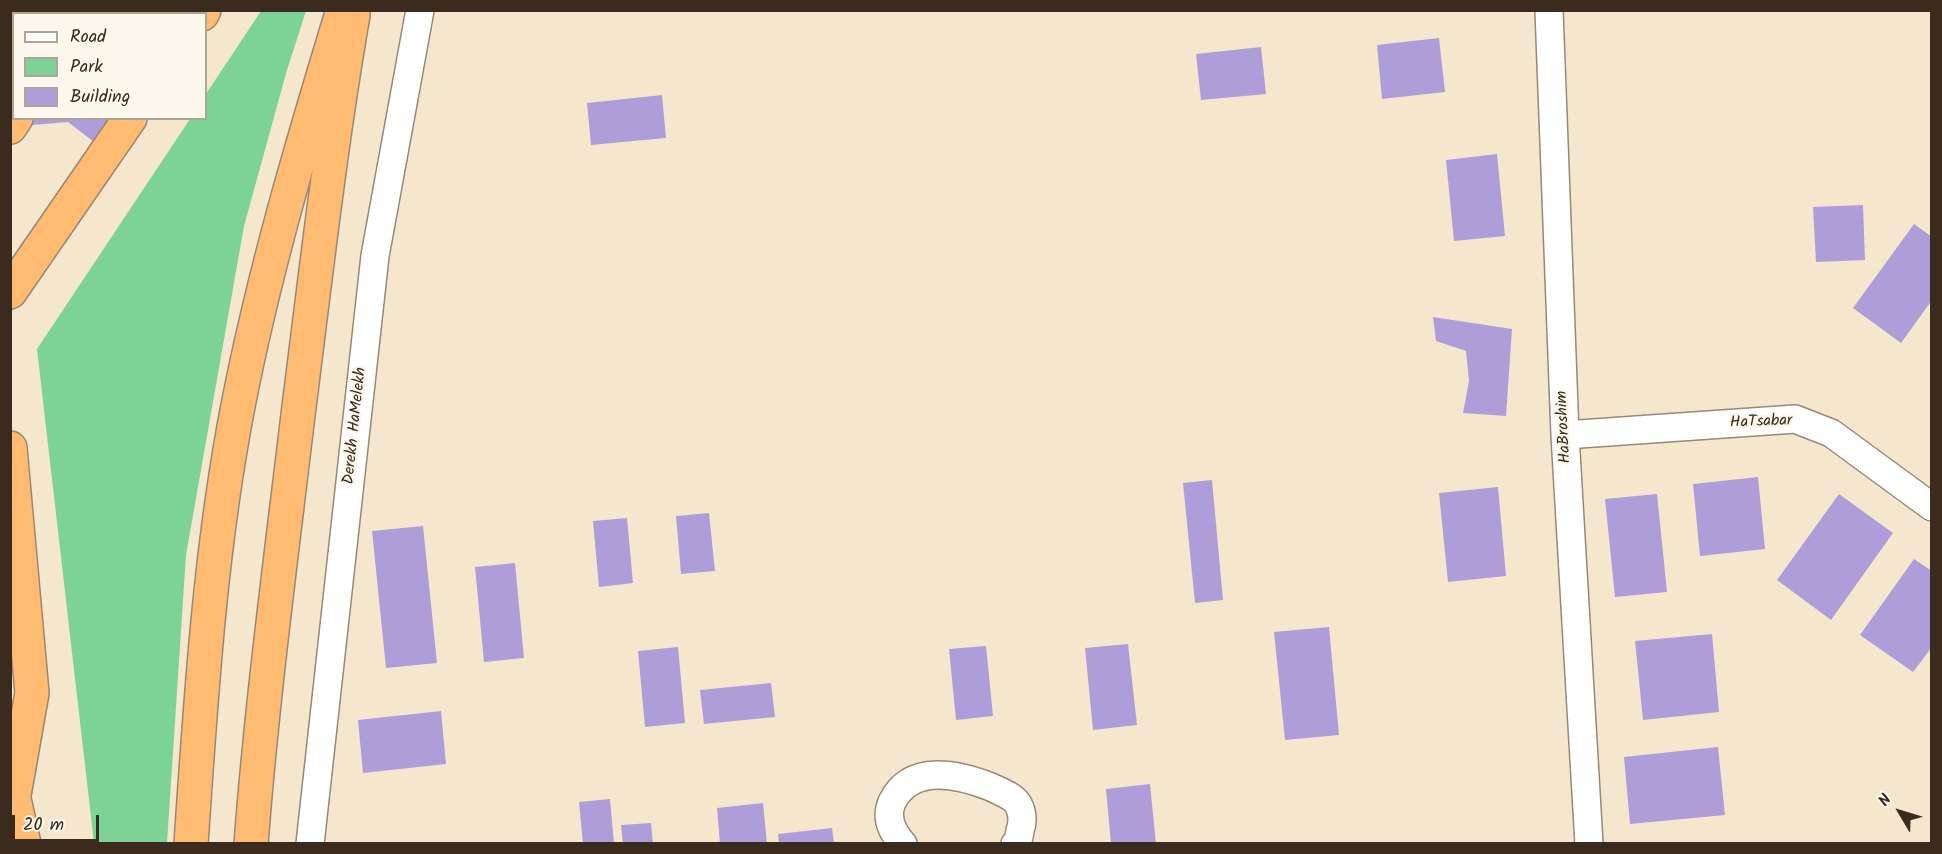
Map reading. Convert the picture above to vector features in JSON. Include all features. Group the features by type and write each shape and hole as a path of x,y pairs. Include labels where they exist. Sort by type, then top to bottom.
{"highway":[{"path":"190,843 219,523 238,407 267,274 343,10"},
{"path":"251,843 256,771 317,267 341,87 354,10"},
{"path":"10,292 128,120"},
{"path":"10,448 32,693 12,788 24,843"}],"street":[{"name":"Derekh HaMelekh","path":"310,843 375,256 420,10"},
{"name":"HaBroshim","path":"1549,10 1565,435 1589,843"},
{"name":"HaTsabar","path":"1565,435 1795,419 1831,433 1932,507"},
{"path":"903,843 889,823 889,808 898,791 913,780 930,775 954,776 1003,792 1017,804 1023,821 1015,843"}],"green space":[{"path":"261,11 306,11 287,70 244,226 186,555 167,843 94,843 37,349 189,120 207,120 207,92"}],"building":[{"path":"10,10 202,10 201,12 12,12 12,120 128,120 107,152 68,122 10,127"},
{"path":"1439,38 1445,92 1382,99 1377,45"},
{"path":"1261,47 1266,94 1201,100 1196,54"},
{"path":"662,95 666,138 591,145 587,103"},
{"path":"1497,154 1505,236 1454,241 1446,160"},
{"path":"1863,205 1865,260 1816,262 1813,207"},
{"path":"1914,224 1932,237 1932,300 1901,343 1853,308"},
{"path":"1433,317 1512,329 1506,416 1463,413 1469,381 1466,351 1436,341"},
{"path":"1758,477 1765,549 1700,556 1693,484"},
{"path":"1212,480 1223,600 1195,603 1183,483"},
{"path":"1498,487 1506,576 1448,582 1439,493"},
{"path":"1657,494 1667,592 1615,597 1605,499"},
{"path":"1839,494 1893,533 1831,620 1777,580"},
{"path":"709,513 715,571 681,574 676,516"},
{"path":"627,518 633,583 599,587 593,521"},
{"path":"423,526 437,663 386,668 372,531"},
{"path":"1914,559 1932,571 1932,647 1913,672 1860,635"},
{"path":"515,563 524,658 484,662 475,567"},
{"path":"1329,627 1339,735 1285,740 1274,632"},
{"path":"1712,634 1719,712 1643,720 1635,641"},
{"path":"1128,644 1137,725 1093,730 1085,648"},
{"path":"986,646 993,716 956,720 949,649"},
{"path":"678,647 685,723 645,727 638,651"},
{"path":"771,683 775,717 704,724 700,690"},
{"path":"441,711 446,764 363,773 358,720"},
{"path":"1718,747 1725,815 1630,824 1624,757"},
{"path":"1150,784 1156,844 1111,844 1106,789"},
{"path":"610,799 614,844 583,844 579,802"},
{"path":"763,803 767,844 720,844 717,808"},
{"path":"651,823 653,844 623,844 621,825"},
{"path":"832,828 834,844 779,844 778,834"}]}
